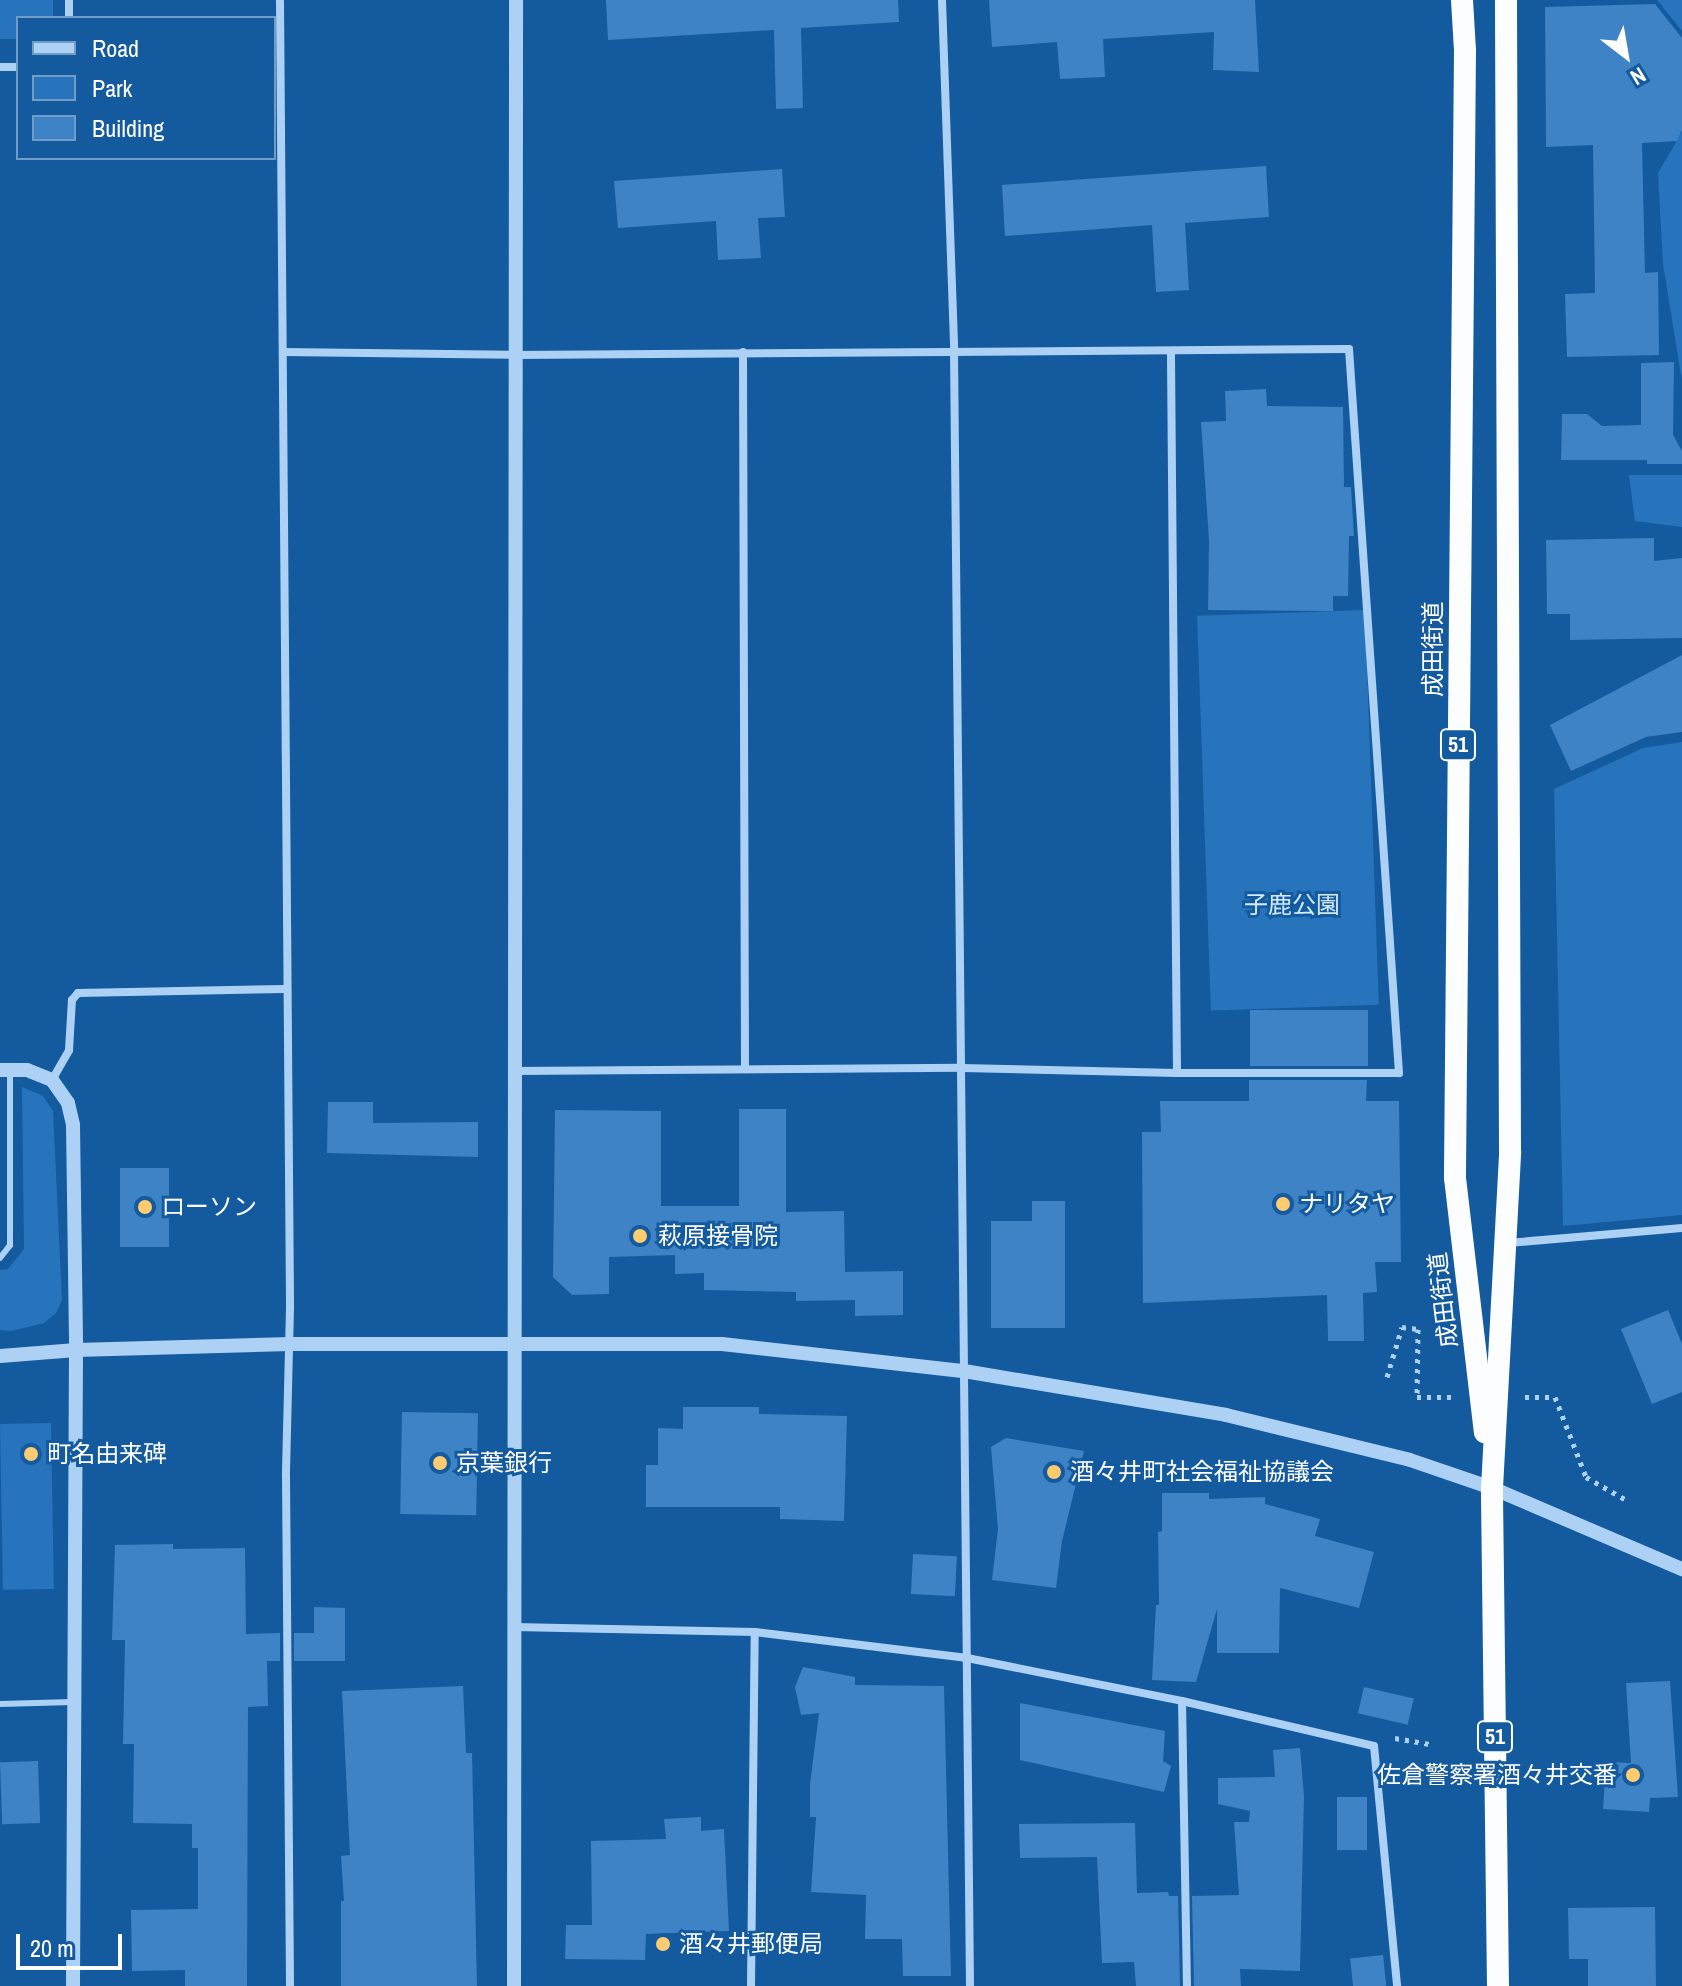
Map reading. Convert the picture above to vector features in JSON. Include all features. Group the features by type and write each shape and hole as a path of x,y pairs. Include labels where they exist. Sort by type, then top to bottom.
{"highway":[{"name":"成田街道","path":"1462,0 1465,64 1455,1178 1492,1488"},
{"name":"成田街道","path":"1498,1986 1492,1488 1508,1243 1506,0"}],"street":[{"path":"280,0 277,53 283,352 290,1344 286,1476 290,1986"},
{"path":"514,1986 517,1345 513,1071 513,355 516,0"},
{"path":"942,0 954,351 970,1986"},
{"path":"283,352 513,355 1349,349 1399,1073 1177,1073 962,1068 513,1071"},
{"path":"1171,351 1177,1073"},
{"path":"743,352 745,1069"},
{"path":"52,1080 69,1050 72,1000 78,993 286,989"},
{"path":"5,1069 27,1070 52,1080 62,1091 73,1125 76,1350 73,1986"},
{"path":"1508,1243 1682,1228"},
{"path":"0,1356 76,1350 290,1344 722,1344 964,1371 1226,1415 1410,1460 1492,1488 1682,1569"},
{"path":"514,1627 755,1632 967,1658 1182,1701 1374,1746 1397,1986"},
{"path":"751,1986 755,1632"},
{"path":"1182,1701 1187,1986"}],"lane":[{"path":"0,1258 10,1245 5,1069"},
{"path":"0,1704 73,1702"}],"path":[{"path":"1387,1377 1402,1327 1418,1329 1417,1397"},
{"path":"1555,1397 1586,1477 1628,1501"},
{"path":"1374,1746 1392,1738 1429,1744"}],"green space":[{"path":"0,0 53,0 53,16 16,16 16,39 0,39"},
{"path":"1657,0 1682,0 1682,31"},
{"path":"1682,132 1682,381 1663,264 1658,173"},
{"path":"1629,475 1682,475 1682,527 1635,521"},
{"name":"子鹿公園","path":"1365,610 1379,1005 1211,1011 1197,616"},
{"path":"1682,742 1682,1215 1563,1226 1554,789 1643,748"},
{"path":"22,1087 43,1096 53,1111 62,1300 56,1313 44,1323 11,1331 0,1330 0,1270 8,1269 24,1249"},
{"path":"51,1423 54,1589 3,1590 0,1424"}],"building":[{"path":"606,0 898,0 899,22 801,28 803,108 776,109 774,30 608,40"},
{"path":"989,0 1255,0 1259,72 1213,70 1214,32 1103,39 1105,77 1060,79 1057,42 992,47"},
{"path":"1655,4 1682,38 1682,130 1677,141 1642,143 1645,273 1658,272 1659,355 1567,357 1565,294 1595,293 1593,145 1546,147 1545,7"},
{"path":"1266,166 1269,217 1185,223 1189,290 1156,292 1152,225 1005,236 1002,185"},
{"path":"782,169 785,217 758,218 761,258 718,260 716,221 618,228 614,181"},
{"path":"1674,362 1673,435 1682,451 1682,464 1647,464 1647,460 1561,460 1562,414 1587,414 1602,426 1641,425 1641,363"},
{"path":"1266,389 1267,406 1343,407 1344,487 1351,487 1354,536 1349,536 1348,596 1333,596 1333,611 1208,610 1209,540 1201,422 1226,421 1225,391"},
{"path":"1654,538 1654,561 1682,558 1682,638 1570,640 1570,614 1547,614 1546,540"},
{"path":"1682,655 1682,732 1646,737 1571,771 1550,725"},
{"path":"1250,1010 1368,1010 1368,1066 1250,1066"},
{"path":"1249,1080 1367,1080 1366,1101 1399,1101 1401,1262 1375,1262 1377,1292 1363,1293 1364,1341 1328,1341 1327,1295 1143,1303 1142,1132 1161,1132 1160,1101 1249,1101"},
{"path":"328,1102 373,1102 373,1123 478,1122 478,1157 327,1153"},
{"path":"739,1109 786,1109 786,1212 844,1211 845,1272 903,1271 903,1315 855,1316 855,1300 796,1301 796,1292 704,1290 704,1273 675,1274 675,1255 609,1257 609,1294 572,1295 553,1277 555,1110 661,1111 661,1206 739,1206"},
{"name":"ローソン","path":"120,1168 169,1168 169,1247 120,1247"},
{"path":"1032,1201 1065,1201 1065,1328 991,1328 991,1221 1032,1221"},
{"path":"1668,1310 1682,1344 1682,1392 1652,1404 1621,1329"},
{"path":"683,1407 759,1407 759,1414 847,1416 844,1521 780,1519 780,1507 646,1507 646,1465 658,1465 658,1428 683,1429"},
{"name":"京葉銀行","path":"402,1412 478,1413 476,1515 400,1514"},
{"path":"1006,1438 1084,1451 1062,1541 1056,1588 992,1580 998,1529 991,1447"},
{"path":"1162,1493 1209,1493 1209,1499 1265,1497 1265,1504 1320,1519 1315,1536 1374,1552 1359,1608 1280,1588 1279,1653 1217,1653 1217,1609 1196,1682 1152,1680 1156,1605 1159,1605 1158,1532 1162,1531"},
{"path":"173,1544 173,1549 245,1548 246,1634 280,1633 280,1661 267,1661 268,1706 248,1707 247,1986 185,1986 185,1970 132,1971 131,1910 198,1909 198,1848 192,1848 192,1824 133,1823 134,1744 123,1744 125,1640 112,1640 115,1545"},
{"path":"913,1554 957,1556 955,1596 911,1594"},
{"path":"314,1607 345,1608 345,1661 294,1661 294,1633 314,1633"},
{"path":"803,1667 855,1677 855,1685 944,1686 951,1976 903,1976 902,1939 865,1939 866,1895 811,1892 816,1817 810,1817 810,1784 819,1713 801,1715 795,1687"},
{"path":"1670,1681 1678,1797 1650,1798 1649,1812 1603,1809 1606,1762 1631,1763 1626,1683"},
{"path":"463,1686 466,1753 472,1753 477,1986 341,1986 341,1901 344,1901 341,1856 350,1855 342,1691"},
{"path":"1364,1687 1414,1698 1408,1725 1358,1713"},
{"path":"1020,1703 1165,1731 1163,1761 1171,1766 1164,1792 1020,1760"},
{"path":"1300,1748 1304,1796 1300,1971 1240,1969 1241,1986 1194,1986 1192,1896 1239,1895 1234,1822 1249,1822 1250,1811 1218,1804 1218,1778 1275,1777 1273,1750"},
{"path":"38,1761 40,1823 2,1824 0,1762"},
{"path":"1337,1797 1367,1797 1367,1850 1337,1850"},
{"path":"701,1817 701,1831 724,1829 729,1931 646,1934 645,1960 565,1959 566,1925 592,1925 591,1841 666,1839 664,1819"},
{"path":"1135,1823 1137,1893 1168,1892 1169,1896 1178,1896 1180,1986 1136,1986 1134,1962 1102,1963 1097,1857 1020,1858 1019,1824"},
{"path":"1655,1907 1656,1986 1588,1986 1588,1959 1569,1959 1568,1908"},
{"path":"1383,1955 1386,1986 1353,1986 1350,1958"}],"place":[{"name":"ナリタヤ","path":"1283,1204"},
{"name":"ローソン","path":"145,1207"},
{"name":"萩原接骨院","path":"640,1236"},
{"name":"町名由来碑","path":"31,1454"},
{"name":"京葉銀行","path":"440,1463"},
{"name":"酒々井町社会福祉協議会","path":"1054,1472"},
{"name":"佐倉警察署酒々井交番","path":"1633,1775"},
{"name":"酒々井郵便局","path":"663,1944"}]}
